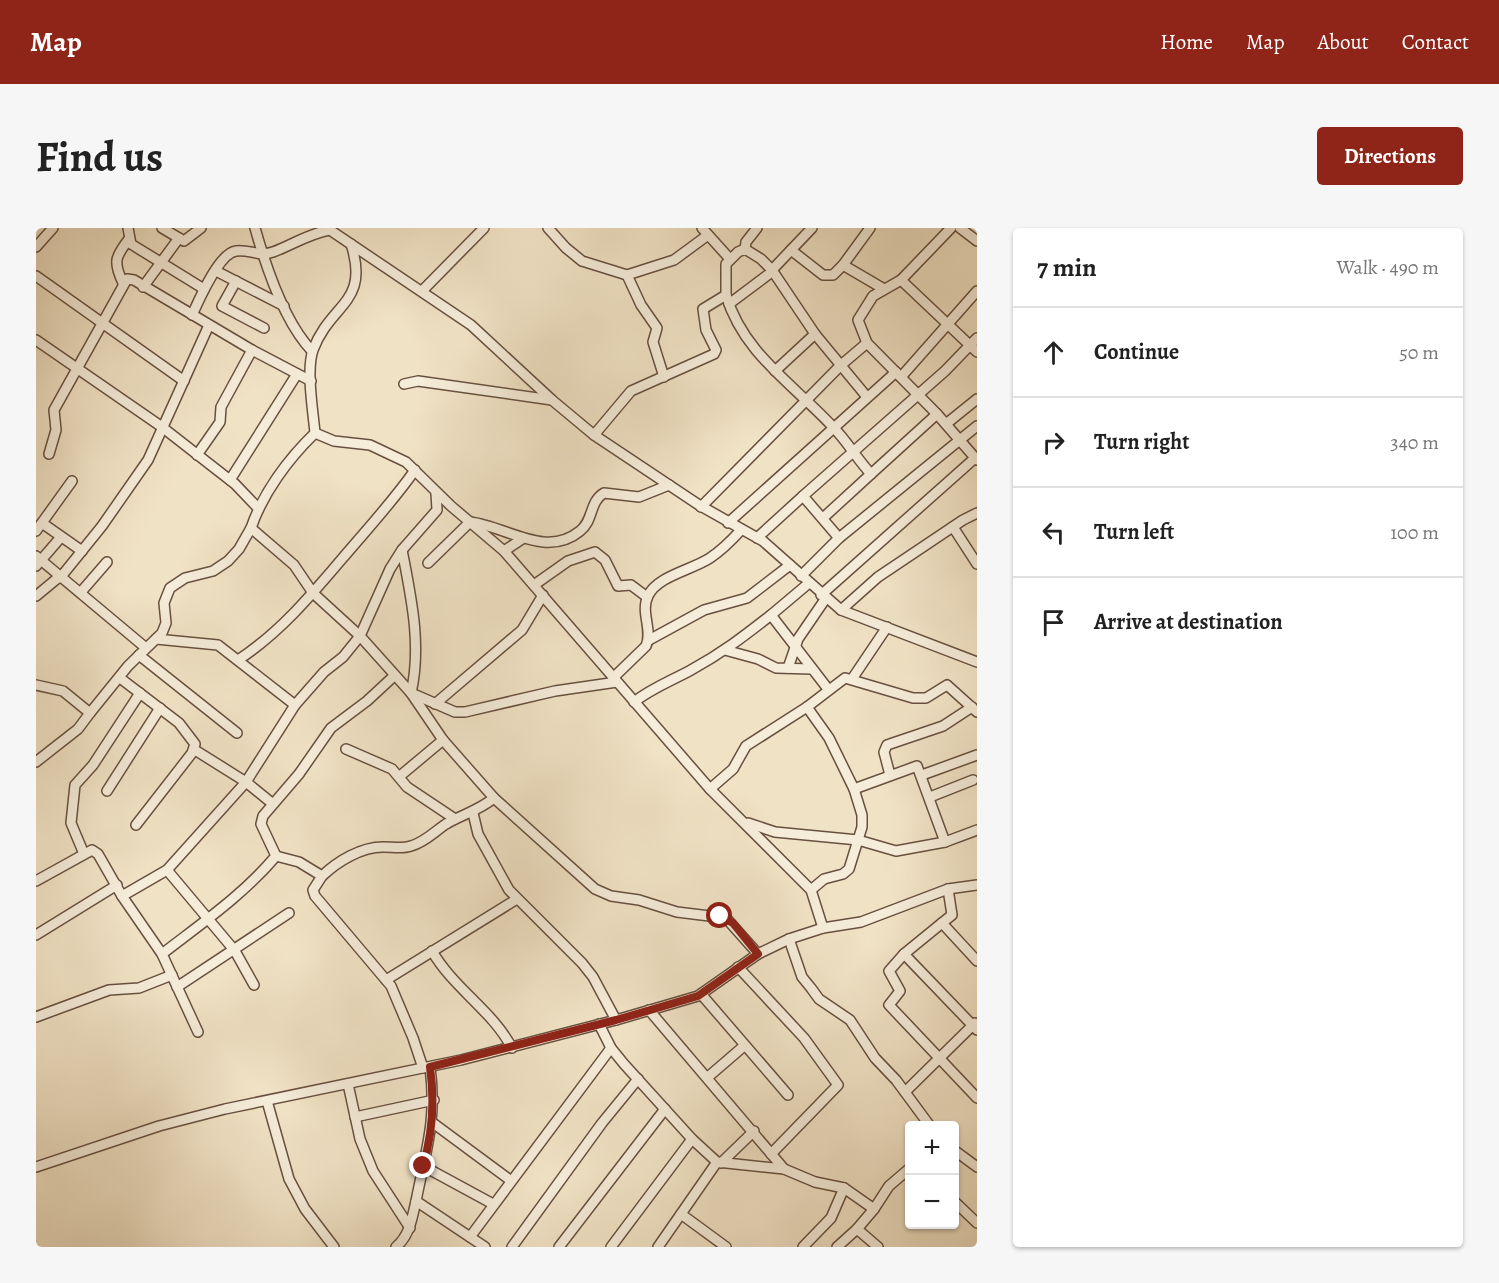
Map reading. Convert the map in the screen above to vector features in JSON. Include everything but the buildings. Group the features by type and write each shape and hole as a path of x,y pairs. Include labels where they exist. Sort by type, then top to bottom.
{"street":[{"path":"36,247 52,228"},
{"path":"128,228 131,244 204,289"},
{"path":"162,228 184,241 201,228"},
{"path":"255,228 262,255 299,337 312,351"},
{"path":"422,291 484,228"},
{"path":"548,228 566,248 582,261 627,275 674,260 705,232 730,260"},
{"path":"746,249 746,242 757,228"},
{"path":"594,435 631,391 715,352 715,346 706,330 703,311 707,305 727,299 772,271 812,228"},
{"path":"791,250 824,275 834,275 870,228"},
{"path":"788,668 794,647 824,597 976,459 937,414 867,343 858,320 867,304 884,289 901,280 951,228"},
{"path":"960,228 977,241"},
{"path":"192,315 204,289 225,257 233,251 262,255 275,252 305,236 330,229 422,291 490,341 552,400 594,435 701,507 757,538 841,610 977,662"},
{"path":"143,287 179,238"},
{"path":"123,283 116,268 117,259 118,253 129,239"},
{"path":"36,762 78,729 165,628 164,603 170,588 185,578 213,571 228,561 239,549 251,528 258,508 290,460 315,433 311,381 312,351 330,318 350,298 357,284 358,268 351,244"},
{"path":"746,249 730,260 725,272 727,299 748,342 834,427 852,453 871,474"},
{"path":"746,249 761,259 772,271 815,334 867,397"},
{"path":"843,265 884,289"},
{"path":"216,271 285,306"},
{"path":"627,275 657,328 653,342 664,377"},
{"path":"36,276 184,381"},
{"path":"50,454 56,430 54,410 127,279 134,280 209,326 311,381"},
{"path":"901,280 973,341 977,352"},
{"path":"236,281 222,306 264,328"},
{"path":"728,523 867,397 898,374 977,291"},
{"path":"36,596 60,578 140,474 209,326"},
{"path":"775,371 815,334"},
{"path":"36,340 162,427 230,480 258,508"},
{"path":"757,538 918,394 973,341"},
{"path":"701,507 841,365 867,343"},
{"path":"197,455 220,422 221,407 252,350"},
{"path":"230,480 297,374"},
{"path":"404,384 418,381 552,400"},
{"path":"946,424 977,399"},
{"path":"822,519 937,414"},
{"path":"801,576 839,538 958,439 977,426"},
{"path":"315,433 334,441 370,445 406,462 436,493 504,551 710,789 811,890 823,928"},
{"path":"238,660 261,645 314,593 399,493 415,470"},
{"path":"72,481 39,527 62,537 81,551"},
{"path":"470,522 489,525 522,539 547,542 564,539 587,525 596,501 604,493 639,496 669,485"},
{"path":"436,493 437,510"},
{"path":"803,496 839,538"},
{"path":"122,896 167,870 246,782 295,705 324,672 344,657 360,636 381,586 402,550 437,510 451,506"},
{"path":"841,610 878,577 977,513"},
{"path":"428,563 470,522"},
{"path":"953,527 977,564"},
{"path":"251,528 294,565 314,593 360,636 411,693 443,740 495,798 595,889 611,896 639,900 677,912 726,918 758,954"},
{"path":"411,693 435,705 465,712 615,680 649,640 645,603 647,597 659,583 722,550 741,530"},
{"path":"62,537 38,561 81,592 143,652 237,732"},
{"path":"504,551 522,539"},
{"path":"402,550 415,634 416,658 411,693"},
{"path":"534,585 568,561 595,552 605,560 618,585 631,585 647,597"},
{"path":"81,592 107,562"},
{"path":"649,640 704,610 747,598 790,565"},
{"path":"634,702 657,686 725,650 809,583"},
{"path":"435,705 522,630 543,595"},
{"path":"771,615 828,689"},
{"path":"852,680 887,627"},
{"path":"156,639 218,645 295,705"},
{"path":"725,650 758,659 776,668 812,669"},
{"path":"276,856 261,824 273,804 299,774 330,728 367,701 394,676"},
{"path":"120,678 188,731 195,741 195,750 136,825"},
{"path":"710,789 733,769 746,746 807,707 844,678 913,698 926,698 947,685 975,710 943,726 887,745 884,752 890,775"},
{"path":"36,685 63,691 90,713"},
{"path":"84,854 71,824 75,785 98,759 140,693"},
{"path":"807,707 829,738 854,789 862,815 858,840 848,871 829,877 811,890"},
{"path":"107,791 160,708"},
{"path":"399,776 443,740"},
{"path":"346,749 366,760 385,765 399,776 407,787 455,819"},
{"path":"195,750 246,782 273,804"},
{"path":"922,775 977,754"},
{"path":"854,789 916,765 922,775 945,842"},
{"path":"930,797 973,780"},
{"path":"403,1245 410,1228 433,1124 434,1100 427,1068 386,980 315,896 313,890 331,867 363,851 380,847 406,847 423,842 455,819 473,813 495,798"},
{"path":"473,813 478,834 501,878 518,899 582,963 593,977 616,1020"},
{"path":"746,823 775,832 858,840 896,850 945,842 977,830"},
{"path":"36,881 92,850 98,854 122,896 162,954 198,1032"},
{"path":"276,856 299,862 322,876"},
{"path":"162,954 260,876 276,856"},
{"path":"167,870 235,951 254,985"},
{"path":"36,935 117,885"},
{"path":"36,1167 159,1126 427,1068 616,1020 701,994 758,954 789,939 823,928 861,922 948,889 977,885"},
{"path":"948,889 952,915 904,954 889,972 900,991 889,1005 977,1098"},
{"path":"386,980 518,899"},
{"path":"177,987 289,914"},
{"path":"942,923 977,961"},
{"path":"789,939 802,977 819,999 850,1020 875,1058 927,1121"},
{"path":"432,951 455,984 502,1030 512,1048"},
{"path":"904,954 976,1026 905,1092"},
{"path":"738,967 804,1038 838,1085 771,1154"},
{"path":"36,1017 109,990 139,988 172,975"},
{"path":"701,994 788,1095"},
{"path":"649,1010 784,1169"},
{"path":"598,1024 611,1048 638,1079 692,1139 719,1162 784,1169 815,1182 844,1188 874,1209"},
{"path":"708,1077 744,1046"},
{"path":"470,1237 510,1180 611,1048"},
{"path":"512,1247 602,1123 638,1079"},
{"path":"348,1084 360,1138 373,1171 410,1228"},
{"path":"355,1117 434,1100"},
{"path":"267,1101 289,1179 305,1209 334,1247"},
{"path":"559,1247 665,1109"},
{"path":"433,1124 510,1180"},
{"path":"658,1247 719,1162 754,1131"},
{"path":"611,1247 692,1139"},
{"path":"959,1154 977,1167"},
{"path":"423,1166 493,1204"},
{"path":"837,1247 857,1229 889,1186 905,1172"},
{"path":"810,1245 834,1214 844,1188"},
{"path":"416,1201 485,1247"},
{"path":"959,1206 977,1224"},
{"path":"681,1214 726,1247"},
{"path":"857,1229 878,1247"}],"route":[{"path":"423,1166 433,1124 434,1100 430,1067 512,1048 698,996 758,954 733,923 720,916"}]}
